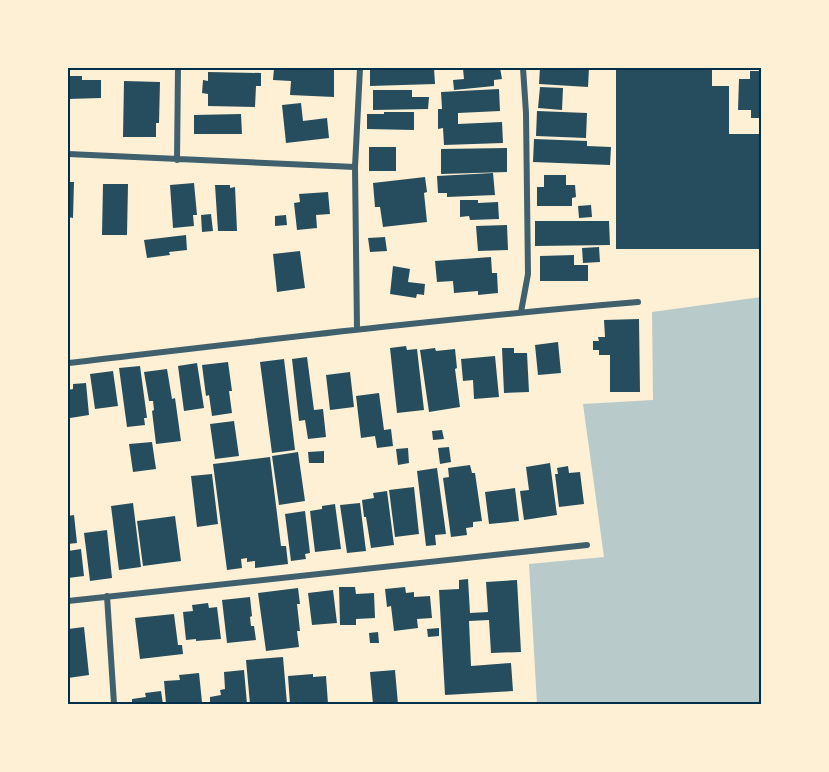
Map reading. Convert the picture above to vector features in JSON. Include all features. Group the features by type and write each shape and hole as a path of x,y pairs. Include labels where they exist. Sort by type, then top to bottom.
{"street":[{"path":"177,160 178,68"},
{"path":"357,329 355,167 360,68"},
{"path":"521,312 528,274 526,113 523,68"},
{"path":"68,154 355,167"},
{"path":"68,363 357,329 638,302"},
{"path":"68,601 587,545"},
{"path":"106,596 114,705"}],"shaded area":[{"path":"761,297 761,704 537,704 529,564 604,557 583,404 653,400 652,312"}],"building":[{"path":"274,68 334,68 334,97 290,95 291,81 273,80"},
{"path":"370,68 434,68 435,84 370,86"},
{"path":"500,68 502,79 494,80 494,86 454,90 453,80 464,79 463,69"},
{"path":"540,68 589,68 588,87 539,84"},
{"path":"616,69 712,70 712,86 729,86 729,134 762,134 762,249 616,249"},
{"path":"750,71 762,71 762,118 751,118 751,110 738,110 739,79 750,79"},
{"path":"208,72 261,73 261,86 256,86 255,107 208,106 208,94 202,93 203,80 208,81"},
{"path":"68,76 82,76 82,80 101,80 101,98 68,99"},
{"path":"124,81 160,82 159,123 156,123 156,137 123,137"},
{"path":"540,87 563,88 562,110 538,108"},
{"path":"499,89 500,111 458,113 458,124 502,122 503,143 444,145 443,128 438,129 438,109 442,109 441,92"},
{"path":"373,90 412,90 412,97 429,97 428,109 373,110"},
{"path":"301,103 303,121 327,118 329,138 286,143 282,105"},
{"path":"537,111 587,113 586,138 536,136"},
{"path":"384,112 414,112 414,130 367,129 367,114 384,114"},
{"path":"241,114 242,134 194,134 194,115"},
{"path":"534,139 587,141 587,146 611,147 610,165 533,162"},
{"path":"369,147 396,147 396,171 369,171"},
{"path":"507,148 507,172 441,174 441,149"},
{"path":"493,173 495,195 447,197 447,193 438,193 437,176"},
{"path":"544,175 566,175 566,185 575,185 576,197 572,198 572,206 537,206 537,187 544,187"},
{"path":"425,177 427,222 383,227 380,207 375,207 373,183"},
{"path":"68,182 74,182 73,218 68,217"},
{"path":"194,183 197,215 193,215 194,226 173,228 170,185"},
{"path":"103,184 128,184 127,235 102,235"},
{"path":"215,185 235,187 237,231 218,231"},
{"path":"328,192 330,214 316,215 317,228 297,230 294,203 300,202 299,194"},
{"path":"460,200 478,200 478,203 498,202 499,219 470,220 469,216 460,217"},
{"path":"591,205 592,217 579,218 578,206"},
{"path":"211,214 213,231 202,232 201,215"},
{"path":"286,215 287,225 275,226 275,216"},
{"path":"535,221 609,221 610,245 535,246"},
{"path":"507,225 508,250 478,251 476,226"},
{"path":"186,235 187,250 147,258 144,240"},
{"path":"385,237 387,251 370,252 368,238"},
{"path":"599,247 600,262 583,263 582,248"},
{"path":"300,251 305,288 277,292 273,254"},
{"path":"574,255 574,265 588,265 588,281 540,281 540,256"},
{"path":"491,257 492,273 497,273 498,293 478,295 478,291 454,293 453,281 437,282 435,261"},
{"path":"393,266 410,269 408,282 425,284 424,295 417,294 416,298 390,294"},
{"path":"639,319 640,392 610,392 610,355 599,355 599,350 593,350 593,341 599,341 598,337 605,337 604,320"},
{"path":"558,342 561,373 538,375 535,345"},
{"path":"406,346 407,350 417,349 424,410 397,413 390,348"},
{"path":"435,348 436,351 455,349 460,407 429,412 420,350"},
{"path":"502,348 514,348 514,353 527,353 529,392 504,393"},
{"path":"495,356 499,397 474,399 473,380 463,381 461,359"},
{"path":"307,357 314,410 323,409 326,437 308,439 305,420 299,421 292,359"},
{"path":"284,359 295,450 272,453 260,362"},
{"path":"228,362 232,413 212,416 209,395 206,396 202,365"},
{"path":"197,363 204,408 184,411 178,366"},
{"path":"140,366 147,418 144,418 145,425 127,427 119,368"},
{"path":"167,369 172,399 175,398 181,441 156,444 153,401 149,401 144,372"},
{"path":"113,371 118,406 95,409 90,374"},
{"path":"350,372 354,407 330,410 326,375"},
{"path":"86,383 89,415 70,418 68,390 73,389 73,384"},
{"path":"379,393 384,430 391,429 393,446 377,448 375,436 361,438 356,396"},
{"path":"234,421 239,456 215,459 210,424"},
{"path":"442,430 444,439 433,440 432,431"},
{"path":"152,442 156,469 133,472 129,444"},
{"path":"449,447 451,462 440,464 438,448"},
{"path":"408,448 409,463 398,465 396,449"},
{"path":"324,451 324,463 309,463 308,452"},
{"path":"298,452 305,501 279,505 272,456"},
{"path":"270,457 281,546 286,546 288,564 255,568 255,561 247,562 247,558 241,559 242,568 227,570 213,464"},
{"path":"550,463 557,515 524,520 520,491 529,490 526,467"},
{"path":"470,465 472,473 475,473 482,521 473,522 473,527 466,528 467,535 451,537 443,478 449,477 448,468"},
{"path":"568,466 569,473 580,472 584,504 559,507 555,474 558,474 557,468"},
{"path":"437,468 446,534 435,535 436,545 426,546 417,471"},
{"path":"212,474 218,524 197,527 191,476"},
{"path":"414,487 419,534 395,537 389,490"},
{"path":"515,488 519,521 489,524 485,492"},
{"path":"387,491 394,545 371,548 362,500 374,498 373,493"},
{"path":"133,503 141,567 119,570 111,506"},
{"path":"360,503 366,551 347,553 340,505"},
{"path":"335,504 341,549 315,552 310,511"},
{"path":"305,511 310,553 305,554 306,559 291,561 285,514"},
{"path":"74,515 77,543 68,544 68,516"},
{"path":"175,516 181,561 143,566 137,521"},
{"path":"107,530 112,578 90,581 84,533"},
{"path":"81,549 84,576 68,578 68,551"},
{"path":"468,579 470,613 488,612 486,582 517,580 521,652 491,653 489,620 469,621 471,666 511,663 513,691 445,695 439,590 459,589 459,580"},
{"path":"339,587 355,587 356,594 374,593 375,618 356,619 356,625 340,625"},
{"path":"405,587 406,593 414,592 414,597 430,596 432,618 417,619 418,628 394,631 391,606 387,607 385,589"},
{"path":"298,588 299,647 266,651 258,593"},
{"path":"333,590 337,623 312,625 308,593"},
{"path":"250,597 251,626 254,626 256,640 227,643 222,600"},
{"path":"208,603 209,608 217,607 221,639 186,640 183,612 193,611 192,605"},
{"path":"174,614 178,645 182,645 183,654 140,659 135,618"},
{"path":"84,627 89,675 68,678 68,629"},
{"path":"439,628 439,636 428,637 427,629"},
{"path":"378,632 379,643 370,643 369,633"},
{"path":"283,657 287,704 250,704 246,660"},
{"path":"244,670 247,704 210,704 210,697 221,695 220,690 225,689 224,672"},
{"path":"395,670 398,704 373,704 370,672"},
{"path":"199,673 202,702 205,704 166,704 164,681 180,680 179,675"},
{"path":"313,674 313,677 326,676 328,704 290,704 288,676"},
{"path":"161,691 163,704 122,704 132,702 132,699 146,697 145,693"}]}
